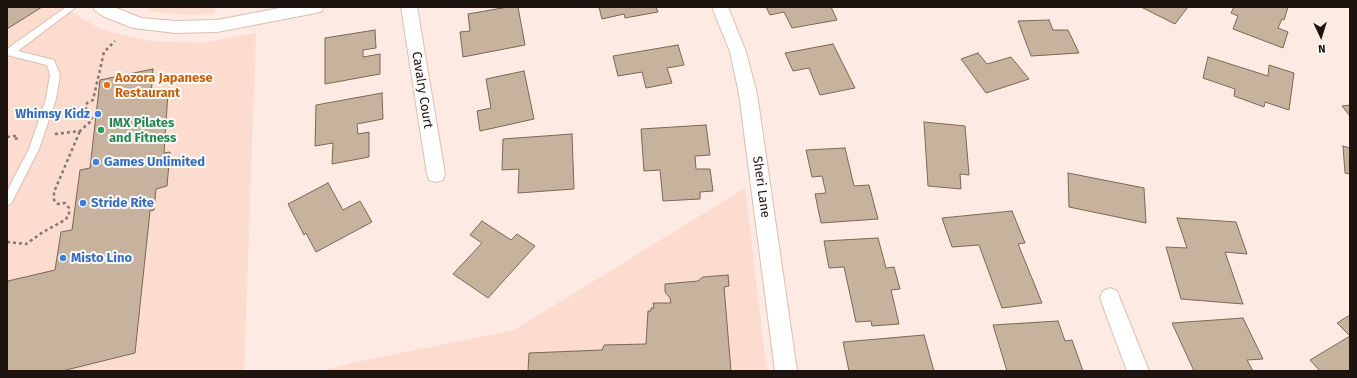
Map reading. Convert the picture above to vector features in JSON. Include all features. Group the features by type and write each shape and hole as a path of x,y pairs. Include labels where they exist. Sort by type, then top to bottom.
{"street":[{"path":"101,7 111,14 139,24 175,27 217,26 316,7"},
{"name":"Cavalry Court","path":"409,7 436,174"},
{"name":"Sheri Lane","path":"720,7 738,52 748,94 786,371"},
{"path":"1110,298 1138,371"}],"lane":[{"path":"8,52 72,7"},
{"path":"7,201 34,149 51,99 55,75 51,62 8,52"}],"path":[{"path":"7,136 15,136 14,139 80,131 86,127 92,118 84,119 87,103 94,100 95,88 104,52 116,41"},
{"path":"7,242 26,244 43,232 65,220 69,215 69,208 65,203 58,204 54,200 54,192 80,131"}],"shaded area":[{"path":"7,7 65,7 103,30 150,41 200,43 256,33 244,371 7,371"},
{"path":"141,7 215,7 215,13 192,15 155,12"},
{"path":"745,188 767,371 322,371 352,363 514,330"}],"building":[{"path":"7,7 42,7 7,29"},
{"path":"508,7 518,7 525,45 463,57 460,32 470,31 468,14"},
{"path":"599,7 656,7 658,12 625,18 624,14 602,19"},
{"path":"766,7 831,7 837,20 792,28 784,12 770,15"},
{"path":"1141,7 1188,7 1175,24"},
{"path":"1234,7 1288,7 1284,20 1282,19 1278,28 1288,32 1283,48 1233,29 1238,16 1231,13"},
{"path":"1049,20 1053,30 1068,30 1079,53 1031,56 1018,21"},
{"path":"375,30 376,48 363,50 363,57 380,54 380,74 325,84 325,38"},
{"path":"833,44 855,88 820,95 809,68 793,71 785,53"},
{"path":"678,45 684,65 667,68 672,83 646,88 642,72 618,76 613,56"},
{"path":"978,53 987,64 1011,57 1029,79 986,93 961,59"},
{"path":"1208,57 1268,76 1269,65 1294,73 1289,110 1265,102 1264,107 1234,96 1235,89 1203,78"},
{"path":"153,69 151,96 168,92 164,153 170,152 167,186 156,189 154,210 150,211 135,353 62,371 7,371 8,281 55,270 61,232 72,230 80,170 90,168 100,80"},
{"path":"524,71 534,119 480,131 477,111 491,108 486,79"},
{"path":"382,93 383,119 357,124 358,134 369,132 369,157 332,164 333,143 315,146 316,105"},
{"path":"1350,105 1350,116 1342,106"},
{"path":"924,122 965,126 969,175 960,174 961,189 928,186"},
{"path":"706,125 710,155 695,156 696,169 710,169 713,191 700,192 700,199 663,201 660,170 644,171 641,129"},
{"path":"572,134 574,189 518,193 519,169 502,170 503,139"},
{"path":"1343,146 1350,148 1350,174 1345,173"},
{"path":"845,148 854,186 869,185 878,219 821,223 815,194 826,193 822,176 812,177 806,150"},
{"path":"1068,173 1144,188 1146,223 1069,207"},
{"path":"328,183 343,210 360,201 372,222 316,252 306,233 304,235 288,204"},
{"path":"1012,211 1025,243 1018,244 1042,303 1002,308 979,245 952,247 942,218"},
{"path":"1177,218 1236,222 1247,254 1225,252 1243,304 1181,299 1166,247 1187,248"},
{"path":"482,221 511,240 517,234 535,246 488,298 453,274 482,243 470,235"},
{"path":"878,238 886,268 894,267 900,289 891,290 899,324 872,326 871,321 856,322 844,267 829,268 824,241"},
{"path":"728,275 729,286 724,287 731,371 528,371 529,353 602,350 604,345 646,344 648,311 651,311 651,308 654,308 653,303 671,303 670,298 665,292 665,284 698,281 703,277"},
{"path":"1350,315 1350,336 1337,323"},
{"path":"1243,318 1263,359 1247,360 1253,371 1194,371 1172,323"},
{"path":"1058,321 1065,341 1072,340 1083,371 1007,371 993,325"},
{"path":"924,335 934,371 849,371 843,342"},
{"path":"1350,336 1350,371 1320,371 1310,360"}],"place":[{"name":"Aozora Japanese Restaurant","path":"107,85"},
{"name":"Whimsy Kidz","path":"98,114"},
{"name":"IMX Pilates and Fitness","path":"101,130"},
{"name":"Games Unlimited","path":"96,162"},
{"name":"Stride Rite","path":"83,203"},
{"name":"Misto Lino","path":"63,258"}]}
